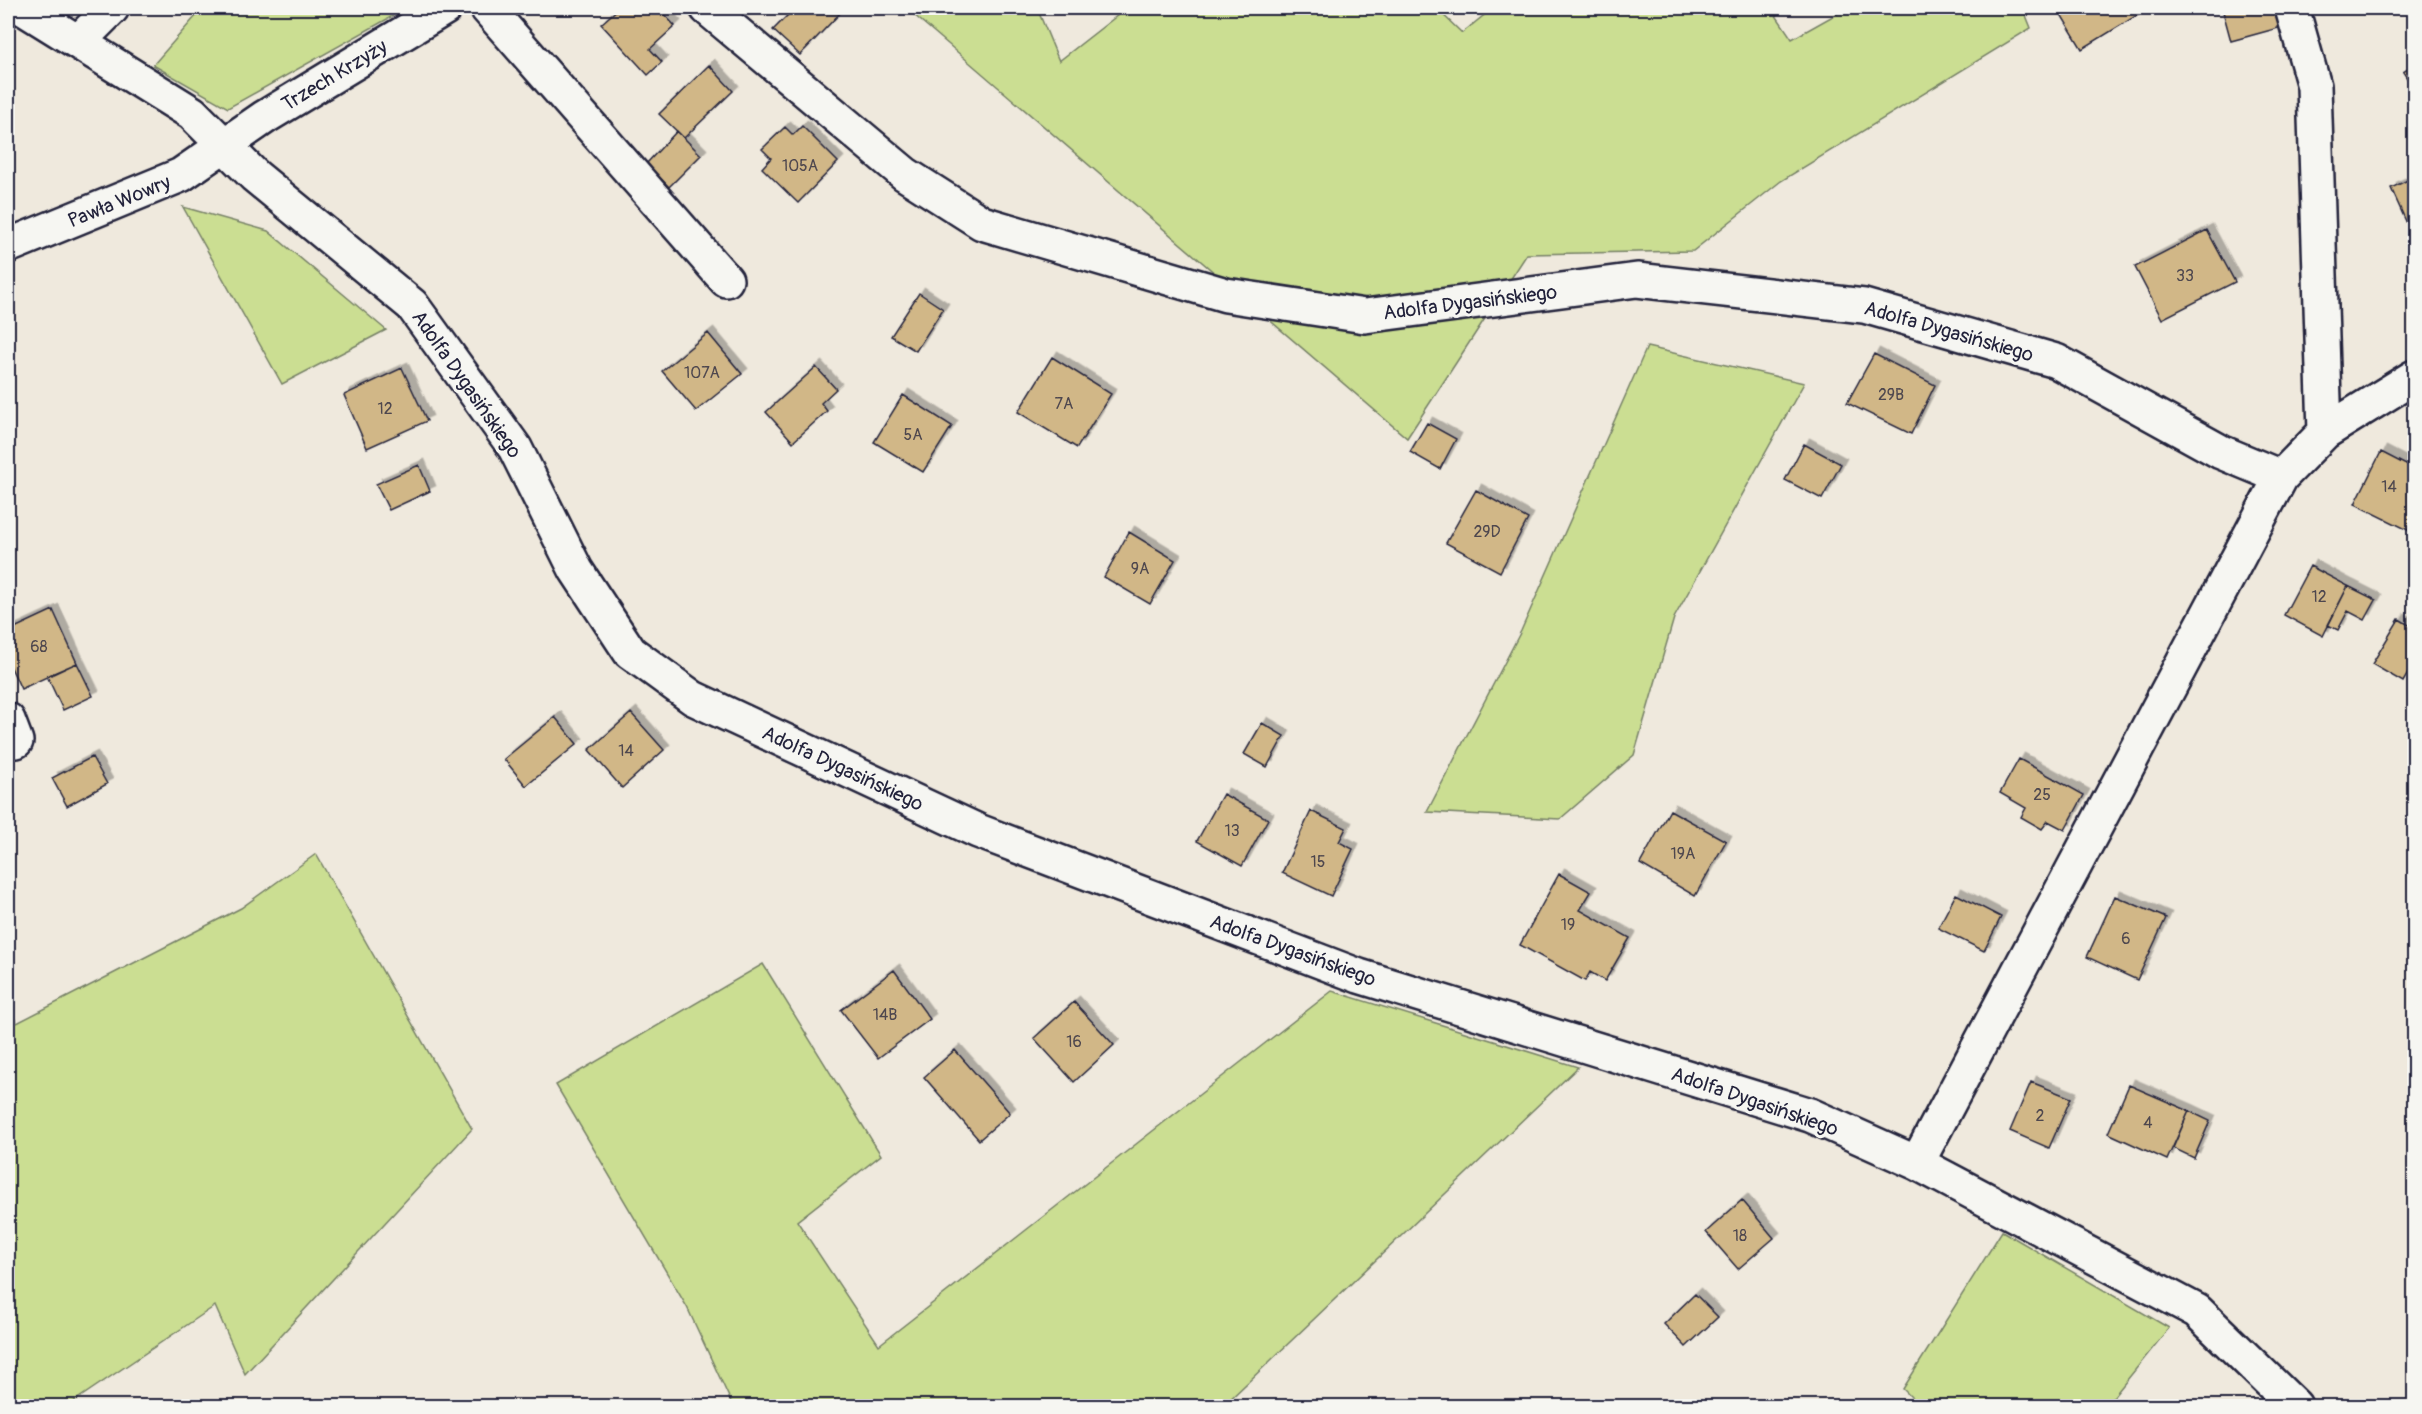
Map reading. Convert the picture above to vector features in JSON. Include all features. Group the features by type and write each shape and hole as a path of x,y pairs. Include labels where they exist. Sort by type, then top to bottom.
{"street":[{"name":"Adolfa Dygasińskiego","path":"23,8 192,113 255,176 412,305 515,447 576,570 630,652 693,698 978,831 1359,976 1810,1115 1917,1163 2197,1311 2295,1407"},
{"path":"78,42 112,8"},
{"name":"Trzech Krzyży","path":"224,145 265,117 446,8"},
{"path":"487,8 726,280"},
{"name":"Adolfa Dygasińskiego","path":"707,8 905,174 982,223 1226,295 1365,316 1637,280 1864,306 2056,361 2221,452 2281,477"},
{"path":"2292,8 2314,86 2325,432"},
{"name":"Pawła Wowry","path":"8,246 181,175 224,145"},
{"path":"1917,1163 2281,477 2325,432 2415,377"}],"green space":[{"path":"203,8 407,8 228,108 153,65"},
{"path":"906,8 1037,8 1059,61 1127,8 1436,8 1462,33 1493,8 1771,8 1792,39 1847,8 2023,8 2031,28 1781,181 1693,251 1527,254 1407,438"},
{"path":"183,207 268,231 386,330 282,384"},
{"path":"1647,347 1804,383 1674,618 1634,755 1560,819 1427,812 1521,631"},
{"path":"316,854 472,1129 245,1374 215,1306 67,1406 8,1406 8,1007 17,1023 241,908"},
{"path":"763,964 881,1155 797,1221 879,1345 1332,991 1578,1067 1223,1406 733,1406 687,1307 556,1085"},
{"path":"2002,1231 2169,1328 2106,1406 1920,1406 1903,1389"}],"building":[{"path":"619,8 658,8 675,26 650,49 662,62 648,75 601,24"},
{"path":"795,8 844,9 800,55 773,30"},
{"path":"2074,8 2149,8 2082,49 2062,16"},
{"path":"2222,8 2288,8 2293,24 2231,41"},
{"path":"709,65 733,91 684,138 659,114"},
{"path":"2414,65 2414,89 2403,72"},
{"path":"802,126 838,162 798,203 762,168 771,158 762,149 785,127 793,135"},
{"path":"677,131 701,155 669,187 646,164"},
{"path":"2414,177 2414,239 2391,188"},
{"path":"2207,230 2235,282 2162,319 2135,267"},
{"path":"919,293 943,309 916,351 891,336"},
{"path":"708,333 742,374 696,411 662,371"},
{"path":"1874,354 1935,385 1911,434 1847,403"},
{"path":"1052,357 1111,394 1077,448 1018,412"},
{"path":"816,367 836,389 821,403 827,411 793,442 766,412"},
{"path":"402,368 427,421 367,448 344,395"},
{"path":"903,395 952,426 923,472 874,442"},
{"path":"1427,423 1456,439 1440,469 1410,452"},
{"path":"1804,444 1841,464 1822,499 1785,480"},
{"path":"2381,452 2414,469 2414,533 2355,504"},
{"path":"419,465 430,491 389,510 376,484"},
{"path":"1476,490 1528,519 1500,572 1446,543"},
{"path":"1129,532 1175,560 1150,604 1104,577"},
{"path":"2310,566 2348,586 2323,636 2284,615"},
{"path":"2348,586 2376,600 2365,620 2348,611 2338,630 2328,625"},
{"path":"53,610 77,663 21,689 8,661 8,631"},
{"path":"2399,619 2414,628 2414,663 2403,682 2372,664"},
{"path":"77,663 93,696 63,710 47,676"},
{"path":"631,713 664,750 622,788 589,750"},
{"path":"555,717 577,744 526,786 504,759"},
{"path":"1262,723 1284,736 1267,767 1244,754"},
{"path":"92,757 107,784 67,806 52,778"},
{"path":"2019,759 2084,795 2065,830 2048,821 2042,829 2021,817 2026,808 2000,793"},
{"path":"1223,794 1268,819 1242,866 1197,841"},
{"path":"1670,810 1726,841 1695,896 1640,864"},
{"path":"1311,811 1346,828 1339,842 1353,849 1331,896 1282,873"},
{"path":"1559,874 1591,892 1580,910 1630,938 1605,981 1590,972 1585,981 1520,945"},
{"path":"1956,894 2001,917 1984,951 1938,928"},
{"path":"2115,896 2166,918 2137,980 2087,957"},
{"path":"894,970 930,1019 878,1058 841,1010"},
{"path":"1074,1002 1114,1045 1074,1082 1034,1038"},
{"path":"955,1050 1010,1113 979,1140 924,1077"},
{"path":"2031,1082 2071,1098 2049,1148 2010,1131"},
{"path":"2129,1085 2189,1111 2167,1160 2108,1133"},
{"path":"2189,1111 2210,1121 2194,1158 2173,1148"},
{"path":"1742,1200 1774,1238 1738,1269 1706,1232"},
{"path":"1695,1294 1718,1317 1686,1347 1664,1324"}]}
